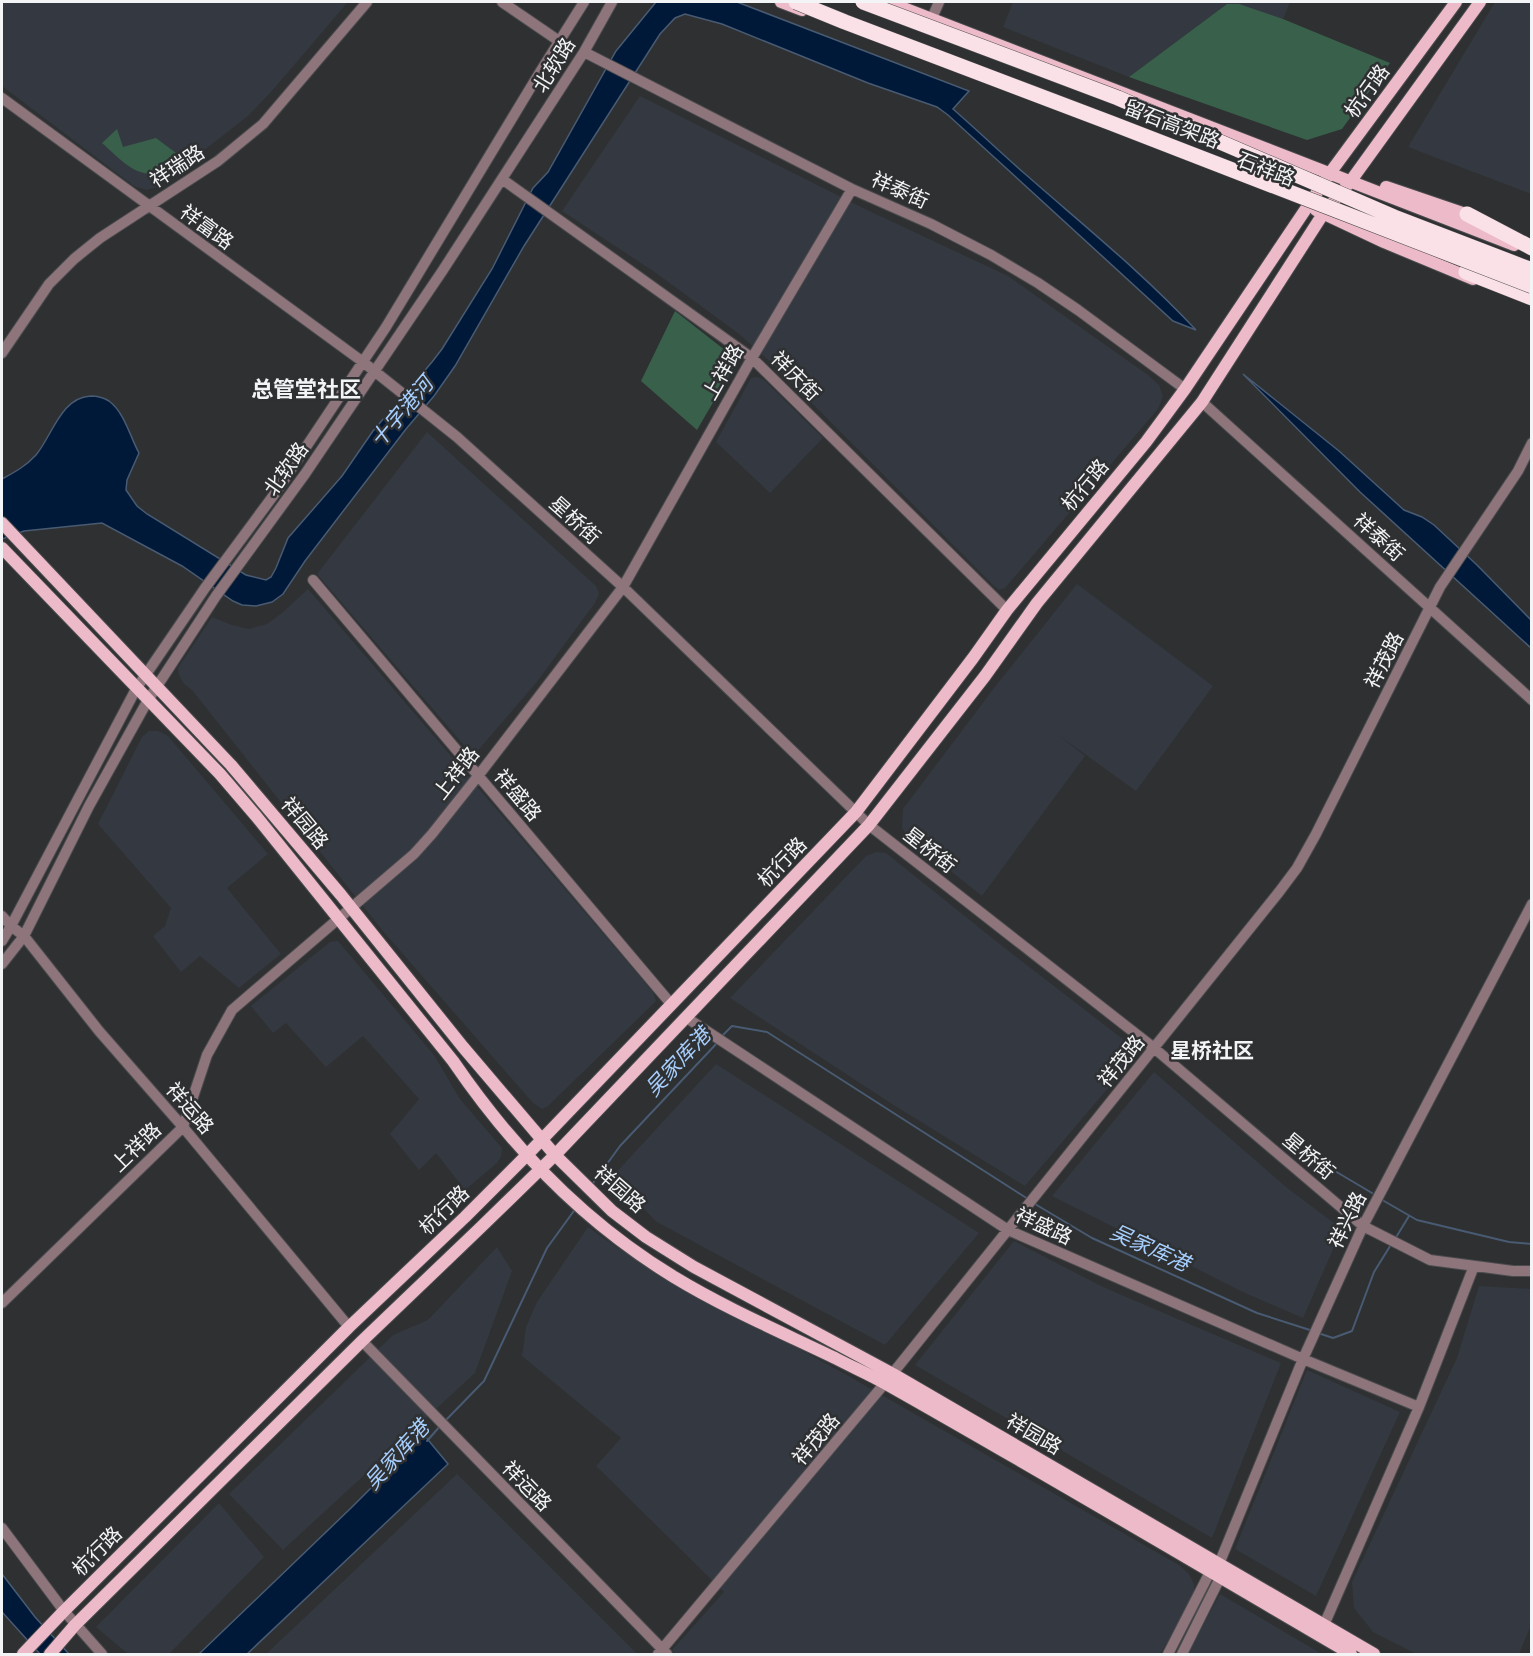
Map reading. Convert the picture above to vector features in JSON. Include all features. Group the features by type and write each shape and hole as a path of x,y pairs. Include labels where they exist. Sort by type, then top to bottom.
{"highway":[{"name":"留石高架路","path":"796,2 1532,286"},
{"name":"留石高架路","path":"863,2 1118,98 1394,217 1532,270"},
{"path":"1466,220 1498,231 1530,246"},
{"path":"1466,272 1532,300"}],"main road":[{"name":"石祥路","path":"781,2 1309,207 1432,264 1532,300"},
{"name":"石祥路","path":"888,2 1350,182 1381,185 1530,246"},
{"name":"杭行路","path":"26,1652 48,1627 349,1327 542,1140 856,812 1007,610 1146,442 1185,389 1330,173 1456,2"},
{"name":"杭行路","path":"50,1654 75,1625 362,1341 555,1155 870,825 985,676 1037,603 1202,402 1323,214 1350,182 1479,2"},
{"path":"1384,242 1399,243 1466,272"},
{"name":"祥园路","path":"2,523 231,765 542,1140 612,1212 646,1237 694,1267 1216,1571 1351,1654"},
{"name":"祥园路","path":"3,549 136,689 196,748 256,816 453,1061 477,1096 540,1169 595,1221 673,1276 731,1308 889,1379"},
{"name":"祥园路","path":"1216,1571 1324,1625 1374,1654"}],"street":[{"name":"祥瑞路","path":"2,353 49,284 74,259 148,205 218,161 263,124 367,2"},
{"path":"502,2 559,41"},
{"name":"北软路","path":"2,941 136,689 229,554 276,492 363,363 584,2"},
{"name":"北软路","path":"2,964 24,936 89,806 148,700 216,596 305,474 443,270 584,52 612,2"},
{"path":"932,18 939,2"},
{"name":"祥泰街","path":"584,52 852,189 931,224 991,255 1038,283 1185,389"},
{"name":"祥富路","path":"2,98 363,363"},
{"name":"祥庆街","path":"502,180 752,358 1007,610"},
{"name":"上祥路","path":"2,1303 183,1127 207,1055 232,1010 414,854 478,776 623,587 752,358 852,189"},
{"name":"星桥街","path":"363,363 457,437 623,587 870,825 1154,1048 1363,1226 1430,1260 1513,1271 1532,1271"},
{"name":"祥泰街","path":"1202,402 1532,700"},
{"name":"祥茂路","path":"663,1653 889,1379 1297,868 1440,587 1518,471 1532,444"},
{"name":"祥盛路","path":"313,580 672,1005"},
{"name":"祥兴路","path":"1182,1654 1303,1359 1363,1226 1532,904"},
{"name":"祥运路","path":"2,916 24,936 99,1031 183,1127 349,1327"},
{"name":"祥盛路","path":"687,1018 1011,1226 1303,1359 1419,1407"},
{"path":"1324,1625 1419,1407 1474,1266"},
{"name":"祥运路","path":"362,1341 663,1653"},
{"path":"2,1528 75,1625 102,1654"},
{"name":"祥兴路","path":"1168,1654 1216,1571"}],"shaded area":[{"path":"2,2 348,2 248,116 157,187 147,190 134,186 2,86"},
{"path":"1013,2 1290,2 1283,19 1239,5 1227,4 1129,77 1003,27"},
{"path":"1495,2 1531,2 1531,194 1408,147"},
{"path":"640,96 863,208 1008,276 1159,385 1163,396 1158,409 1005,588 999,590 995,587 775,366 739,334 656,273 562,211"},
{"path":"757,377 764,380 823,438 770,493 716,442 751,378"},
{"path":"427,432 596,586 599,594 595,603 536,683 474,755 317,574"},
{"path":"1077,584 1213,686 1136,791 1057,734 1085,756 982,896 909,838 902,828 903,809 994,688"},
{"path":"308,589 653,992 656,1001 548,1106 542,1109 533,1103 382,930 179,675 178,668 212,617 249,629 267,624"},
{"path":"149,731 158,731 168,736 268,854 227,888 281,954 239,988 200,956 181,972 153,936 165,926 171,908 98,824 142,737"},
{"path":"876,852 886,853 1128,1043 1132,1053 1131,1061 1025,1186 892,1104 730,998 866,856"},
{"path":"338,941 434,1055 460,1099 502,1148 501,1157 497,1163 465,1190 436,1153 419,1170 390,1134 419,1099 363,1036 326,1067 286,1023 273,1033 251,1006 330,942"},
{"path":"716,1064 979,1233 885,1345 657,1222 612,1177"},
{"path":"1154,1072 1286,1187 1342,1229 1303,1318 1245,1293 1052,1196"},
{"path":"588,1227 652,1269 845,1374 1179,1565 1189,1574 1194,1584 1194,1597 1160,1654 676,1654 672,1650 724,1592 596,1466 621,1438 522,1356 526,1327 537,1302"},
{"path":"1014,1241 1103,1287 1281,1363 1212,1538 915,1365"},
{"path":"497,1247 512,1271 475,1373 283,1550 229,1494 393,1335 428,1320"},
{"path":"1479,1286 1531,1289 1531,1625 1519,1654 1416,1654 1373,1632 1354,1608 1352,1582 1457,1358"},
{"path":"1307,1370 1400,1412 1316,1596 1235,1549"},
{"path":"457,1474 637,1654 266,1654"},
{"path":"219,1503 264,1557 169,1654 128,1654 96,1627"},
{"path":"1220,1594 1322,1654 1188,1654"}],"green space":[{"path":"1227,4 1239,4 1283,19 1390,63 1342,129 1307,140 1129,77"},
{"path":"117,129 123,147 156,138 180,156 161,172 153,174 136,170 102,143"},
{"path":"675,311 730,354 735,361 697,430 641,381"}],"water":[{"name":"十字港河","path":"656,2 737,2 969,91 953,109 1134,269 1196,330 1173,321 937,107 868,83 722,24 685,14 675,18 660,34 524,246 455,366 305,561 283,594 272,602 256,606 242,605 182,566 102,523 24,531 2,539 2,479 24,466 36,455 58,419 72,403 81,398 96,396 115,406 127,425 139,453 127,480 126,490 137,506 246,575 266,580 271,577 288,538 342,476 373,431 442,349 492,269 533,188 548,172 616,51"},
{"path":"1243,374 1339,451 1404,510 1434,525 1477,565 1531,620 1531,648 1360,492"},
{"path":"424,1435 448,1464 247,1654 199,1654 351,1508"},
{"path":"2,1574 35,1617 69,1654 40,1654 2,1612"}],"waterway":[{"name":"吴家库港","path":"721,1037 732,1026 767,1032 1028,1199"},
{"name":"吴家库港","path":"591,1186 620,1146 718,1042"},
{"path":"1313,1158 1372,1193"},
{"path":"1384,1201 1417,1220 1509,1242 1532,1244"},
{"name":"吴家库港","path":"1035,1204 1092,1238 1257,1313 1313,1331"},
{"name":"吴家库港","path":"445,1421 484,1381 547,1248 576,1208"},
{"name":"吴家库港","path":"1395,1239 1409,1216"},
{"name":"吴家库港","path":"1318,1333 1333,1338 1352,1331 1374,1272 1392,1243"},
{"name":"吴家库港","path":"427,1441 441,1425"}],"district":[{"name":"总管堂社区","path":"306,389"},
{"name":"星桥社区","path":"1212,1051"}]}
